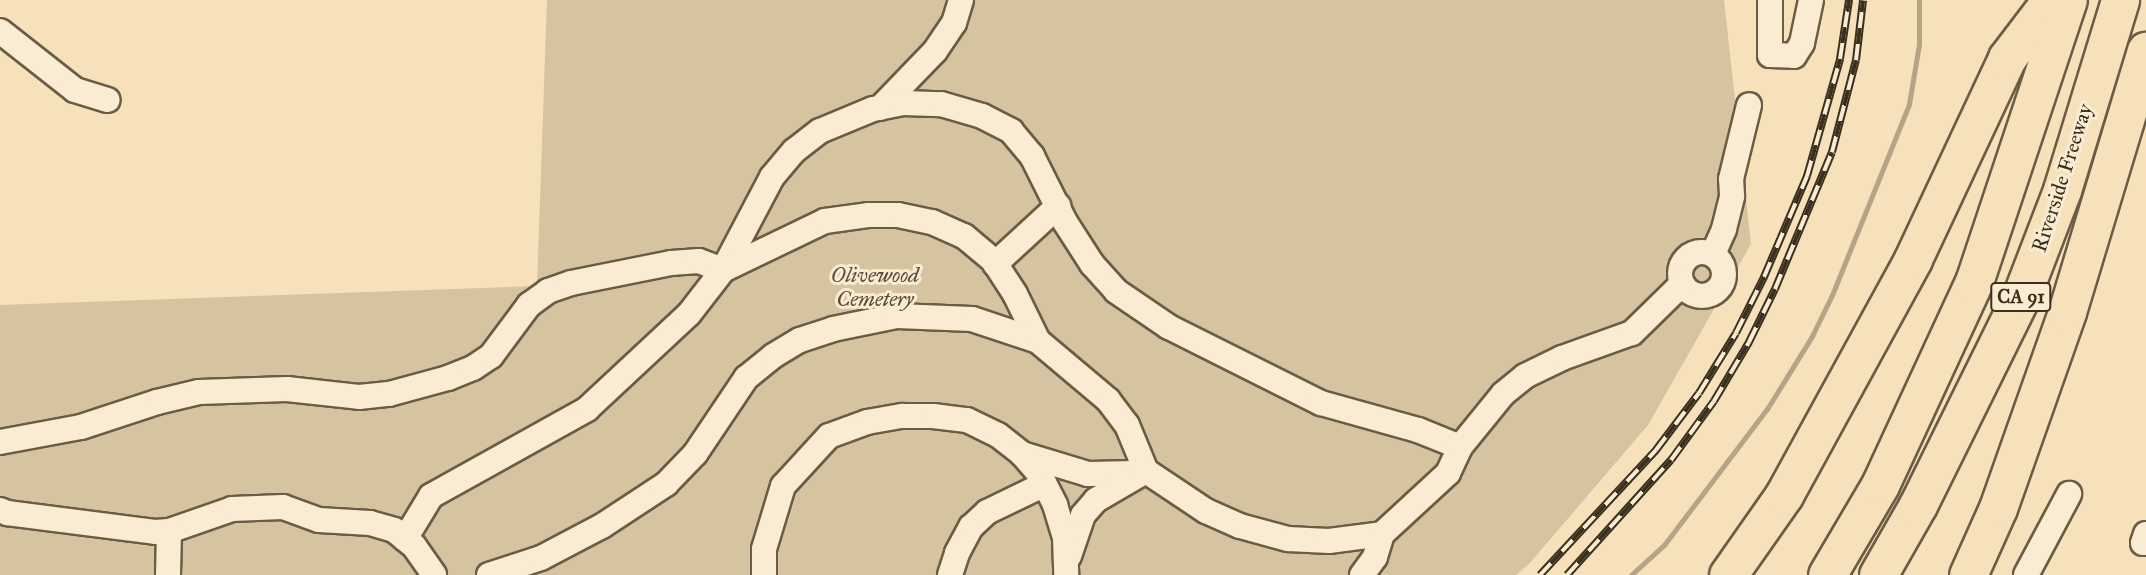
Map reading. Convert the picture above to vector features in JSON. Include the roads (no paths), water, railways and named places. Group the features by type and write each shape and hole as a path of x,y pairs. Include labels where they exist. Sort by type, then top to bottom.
{"highway":[{"path":"1728,575 1784,495 1913,259 2007,58 2051,0"},
{"name":"CA 91","path":"1827,575 1880,485 1975,279 2068,0"},
{"name":"Riverside Freeway","path":"1878,575 1919,505 2021,297 2062,190 2120,0"},
{"path":"1968,575 1998,508 2063,326 2146,51"}],"street":[{"path":"880,107 935,51 954,23 961,0"},
{"path":"1770,0 1770,55 1794,56 1802,43 1811,0"},
{"path":"0,31 75,90 107,100"},
{"path":"405,539 431,496 587,409 689,314 723,270 772,177 794,151 820,131 880,107 903,103 941,104 982,116 1011,131 1032,156 1092,264 1116,291 1169,327 1321,403 1418,430 1460,447"},
{"path":"1713,254 1727,218 1732,196 1731,179 1749,105"},
{"path":"995,264 1058,206"},
{"path":"0,442 80,427 157,402 199,392 245,388 359,397 389,394 472,368 491,356 529,305 548,292 571,283 671,263 699,261 723,270 825,221 868,215 898,215 932,222 964,236 995,264 1038,341 1108,400 1127,425 1146,471 1206,511 1240,526 1288,539 1329,541 1382,534"},
{"path":"1699,251 1713,254 1719,258 1725,272 1715,292 1700,296 1686,290 1682,284 1680,270 1686,258 1699,251"},
{"path":"1362,575 1375,557 1382,534 1448,473 1460,447 1503,394 1525,376 1562,358 1632,333 1682,284"},
{"path":"489,575 541,558 602,526 666,484 695,454 746,378 800,340 860,322 897,316 936,316 972,319 1038,341"},
{"path":"764,575 764,549 783,486 829,436 867,422 933,416 967,420 998,435 1022,454 1045,484 1065,538 1066,571"},
{"path":"1022,454 1088,474 1146,471"},
{"path":"1066,571 1083,514 1096,500 1146,471"},
{"path":"950,575 957,552 971,527 987,512 1045,484"},
{"path":"2026,575 2069,494"},
{"path":"0,510 142,531 169,531 232,509 258,505 283,507 320,520 370,523 394,530 414,546 434,575"},
{"path":"168,575 169,531"}],"waterway":[{"path":"1631,575 1664,545 1767,409 1812,336 1832,295 1909,104 1919,44 1919,0"}],"railway":[{"path":"1540,575 1656,450 1699,393 1736,333 1764,277 1807,176 1840,59 1849,0"},
{"path":"1567,575 1671,460 1714,401 1749,342 1775,289 1832,152 1856,60 1863,0"}],"park label":[{"name":"Olivewood Cemetery","path":"875,287"}]}
